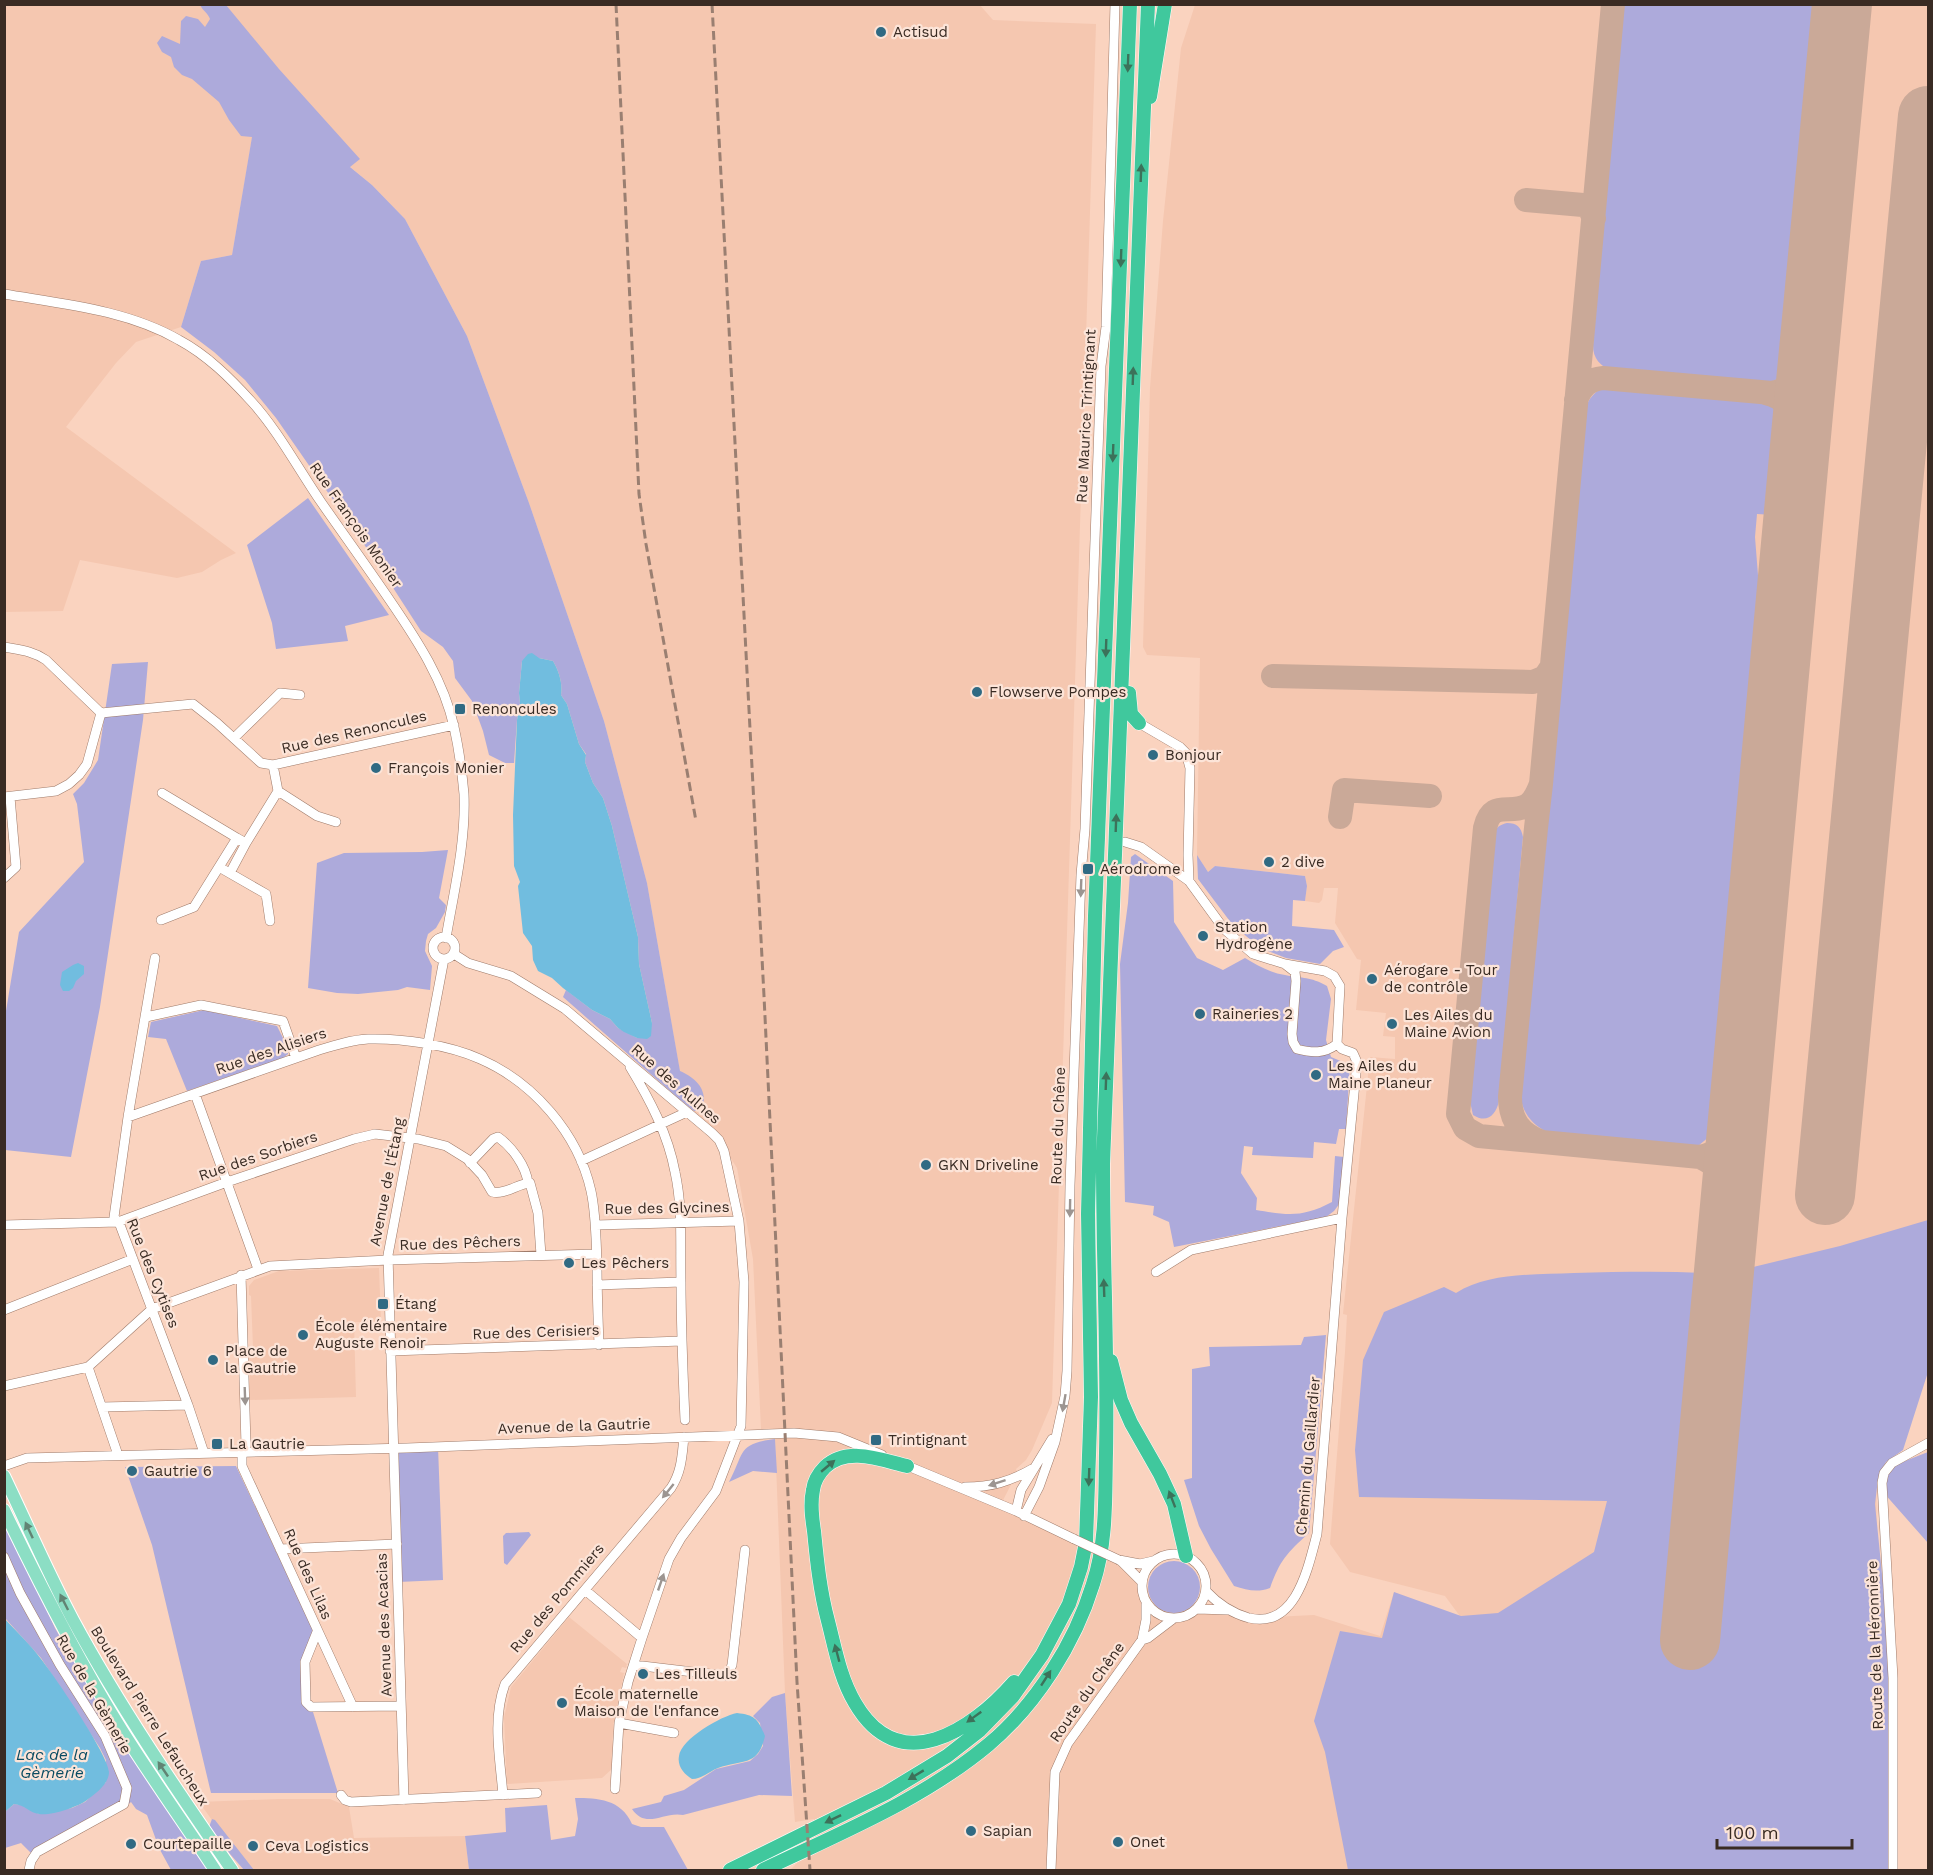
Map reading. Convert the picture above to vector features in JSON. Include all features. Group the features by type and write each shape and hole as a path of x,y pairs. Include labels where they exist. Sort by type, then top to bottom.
{"highway":[{"path":"730,1870 886,1793 939,1761 990,1722 1029,1675 1061,1619 1074,1590 1086,1542 1091,1398 1088,1214 1095,916 1129,4"},
{"path":"763,1870 904,1800 946,1775 988,1745 1005,1729 1036,1695 1070,1637 1086,1605 1094,1582 1103,1540 1107,1418 1103,1164 1148,4"},
{"path":"1142,147 1165,4"},
{"path":"1131,421 1135,538 1129,700 1131,714 1139,723"},
{"path":"1111,958 1121,892 1125,842"},
{"path":"1106,1347 1115,1371 1121,1400 1174,1504 1186,1556"},
{"path":"907,1466 858,1455 841,1457 821,1471 815,1483 812,1498 819,1580 839,1662 855,1704 864,1716 885,1735 898,1742 922,1743 937,1739 969,1722 1004,1693 1027,1666 1058,1610 1074,1590"}],"main road":[{"name":"Boulevard Pierre Lefaucheux","path":"4,1476 54,1583 91,1653 134,1724 232,1870"},
{"name":"Boulevard Pierre Lefaucheux","path":"4,1510 37,1580 96,1688 215,1870"},
{"path":"196,1818 194,1824 196,1842"}],"street":[{"name":"Rue Maurice Trintignant","path":"1084,829 1101,366 1106,315 1115,4"},
{"name":"Rue François Monier","path":"4,294 100,310 155,327 179,339 225,374 253,403 424,651 454,725 464,795 457,879 446,938"},
{"path":"4,647 38,655 101,713 87,764 69,784 56,790 7,797 16,867 4,878"},
{"path":"234,738 280,693 300,695"},
{"name":"Rue des Renoncules","path":"101,713 193,704 261,763 273,765 454,725"},
{"path":"1139,723 1180,747 1186,753 1190,778 1189,881"},
{"path":"230,873 278,791 273,765"},
{"path":"278,791 316,816 336,822"},
{"path":"162,793 246,843"},
{"name":"Route du Chêne","path":"1020,1513 1042,1477 1055,1442 1068,1371 1070,1185 1084,829"},
{"path":"161,920 194,908 237,838"},
{"path":"1125,842 1141,847 1189,881 1224,929 1253,954 1285,964 1325,971 1334,976 1340,986 1337,1044 1323,1052 1297,1049 1293,1042 1296,981 1295,972 1285,964"},
{"path":"219,867 266,894 270,921"},
{"path":"444,959 454,954 454,944 446,938"},
{"name":"Avenue de l'Étang","path":"394,1448 388,1260 444,959 435,954 433,947 436,941 446,938"},
{"name":"Rue des Aulnes","path":"454,954 468,963 511,976 565,1009 712,1133 722,1144 739,1221 744,1293 741,1426 716,1491 669,1558 642,1638 619,1722 615,1789"},
{"name":"Rue des Cytises","path":"156,958 128,1117 114,1218 120,1225 204,1453"},
{"path":"146,1017 201,1005 283,1021 296,1058"},
{"name":"Rue des Alisiers","path":"128,1117 335,1045 367,1039 394,1040 451,1049 480,1059 532,1092 567,1132 580,1161 591,1190 596,1224 599,1346"},
{"name":"Chemin du Gaillardier","path":"1197,1609 1228,1610 1258,1619 1282,1612 1296,1595 1308,1568 1317,1534 1357,1062 1353,1053 1342,1050 1337,1044"},
{"path":"626,1060 648,1096 660,1123 675,1169 681,1222 685,1420"},
{"path":"195,1094 258,1269"},
{"path":"580,1161 687,1112"},
{"name":"Rue des Sorbiers","path":"4,1225 118,1222 227,1182 375,1134 411,1138 446,1146 470,1163 482,1175 492,1192 498,1193 528,1183"},
{"path":"470,1163 493,1139 498,1137 508,1146 523,1168 536,1198 541,1255"},
{"path":"1156,1272 1191,1250 1342,1218"},
{"name":"Rue des Glycines","path":"596,1224 739,1221"},
{"name":"Rue des Pêchers","path":"152,1309 258,1269 280,1264 597,1254"},
{"path":"4,1310 133,1259"},
{"name":"Rue des Lilas","path":"241,1275 246,1445 242,1452 242,1466 353,1707"},
{"path":"597,1285 681,1282"},
{"path":"4,1386 88,1367 152,1309"},
{"name":"Rue des Cerisiers","path":"390,1351 599,1346 682,1341"},
{"path":"88,1367 117,1455"},
{"path":"102,1407 188,1405"},
{"name":"Route du Chêne","path":"1020,1513 1021,1490 1059,1423"},
{"name":"Avenue de la Gautrie","path":"4,1466 27,1458 394,1448 802,1433 838,1437 1020,1513 1119,1560 1140,1564 1153,1562"},
{"name":"Rue des Pommiers","path":"503,1795 497,1720 499,1699 505,1684 675,1482 681,1466 684,1437"},
{"name":"Route de la Héronnière","path":"1893,1870 1893,1678 1882,1483 1884,1473 1892,1463 1929,1443"},
{"name":"Avenue des Acacias","path":"394,1448 404,1800"},
{"path":"959,1487 986,1487 1020,1476 1034,1468"},
{"path":"280,1549 397,1544"},
{"path":"634,1665 727,1676 732,1665 745,1550"},
{"path":"1168,1554 1186,1556 1202,1570 1206,1580 1203,1601 1197,1609 1182,1618 1162,1617 1153,1612 1143,1596 1142,1581 1147,1567 1168,1554"},
{"name":"Rue de la Gèmerie","path":"4,1557 48,1645 105,1736 127,1788 124,1804 37,1852 31,1861 29,1870"},
{"name":"Avenue de la Gautrie","path":"1119,1560 1142,1581"},
{"path":"585,1590 642,1638"},
{"name":"Chemin du Gaillardier","path":"1206,1591 1228,1610"},
{"name":"Route du Chêne","path":"1051,1870 1054,1787 1060,1759 1068,1743 1142,1640 1146,1604"},
{"name":"Route du Chêne","path":"1142,1640 1173,1619"},
{"path":"317,1632 305,1662 306,1702 315,1708 401,1706"},
{"path":"619,1722 674,1733"},
{"path":"341,1795 345,1800 351,1802 537,1793"}],"shaded area":[{"path":"979,4 993,20 1096,24 1052,1403 1032,1450 1026,1460 1016,1469 1017,1473 999,1508 1109,1559 1133,1573 1148,1588 1150,1597 1161,1609 1170,1612 1188,1609 1195,1602 1228,1611 1274,1617 1314,1615 1380,1636 1394,1592 1465,1623 1445,1596 1350,1572 1330,1544 1345,1352 1347,1315 1343,1314 1370,1057 1395,1059 1395,1037 1383,1036 1386,1013 1356,1010 1361,960 1357,959 1335,923 1338,888 1324,888 1322,900 1319,903 1305,901 1307,886 1305,876 1215,866 1208,872 1197,855 1200,658 1147,655 1143,647 1150,388 1163,221 1181,48 1195,5 1928,5 1928,1372 1876,1473 1881,1870 790,1870 798,1862 817,1853 814,1819 795,1822 785,1693 775,1439 794,1438 794,1428 761,1429 753,1259 737,1168 719,1140 687,1112 647,883 604,721 529,503 467,336 405,219 372,185 260,92 232,255 201,261 181,327 136,342 116,363 66,427 236,553 202,572 177,578 80,560 63,611 5,612 4,5"},
{"path":"200,5 226,5 279,69 360,159 350,167 372,185 405,219 467,336 529,503 604,721 647,883 680,1071 696,1081 703,1091 701,1110 694,1111 679,1099 563,997 566,990 592,1010 610,1019 618,1028 637,1038 652,1023 639,964 638,937 612,826 603,798 593,783 585,762 586,754 579,744 567,704 561,695 560,678 553,661 539,658 522,661 514,763 505,763 489,755 472,701 455,678 453,661 443,647 421,631 377,563 276,418 245,380 181,327 201,261 232,255 252,137 241,136 219,102 192,79 182,75 174,67 171,57 162,52 157,43 162,36 180,44 181,21 186,16 198,19 205,27 210,19"},
{"path":"1623,5 1821,5 1789,363 1782,374 1771,382 1762,384 1612,372 1601,364 1594,354"},
{"path":"1608,386 1758,400 1769,405 1777,413 1782,433 1781,462 1774,515 1757,514 1755,537 1759,588 1767,598 1716,1131 1698,1146 1547,1132 1528,1117 1520,1094 1583,412 1592,396"},
{"path":"308,498 389,615 345,626 348,641 276,649 272,623 247,545"},
{"path":"148,662 143,720 100,1007 71,1157 5,1150 5,1017 19,932 84,862 77,804 73,794 84,783 98,760 112,664"},
{"path":"1507,823 1518,826 1523,837 1499,1101 1493,1114 1483,1119 1473,1115 1469,1097 1493,838 1498,827"},
{"path":"448,850 439,898 446,905 445,912 436,928 428,934 426,941 425,951 432,966 430,990 407,987 358,994 308,988 317,863 344,853"},
{"name":"Raineries 2","path":"1135,854 1173,881 1174,922 1197,958 1223,970 1245,958 1274,972 1311,979 1327,986 1331,999 1326,1040 1331,1057 1350,1065 1346,1129 1339,1129 1336,1144 1314,1142 1313,1158 1252,1155 1253,1147 1244,1146 1241,1173 1257,1198 1256,1210 1286,1214 1303,1213 1332,1202 1335,1156 1344,1157 1340,1203 1326,1217 1174,1247 1169,1222 1153,1215 1154,1206 1125,1202 1120,964 1131,857"},
{"path":"1197,855 1208,872 1215,866 1305,876 1307,886 1305,901 1293,900 1292,926 1334,930 1344,947 1333,951 1320,964 1286,958 1260,948 1232,924 1198,879"},
{"path":"204,1010 277,1026 288,1048 288,1054 283,1058 187,1091 166,1039 148,1037 151,1022"},
{"path":"1928,1220 1928,1372 1903,1450 1886,1462 1882,1470 1928,1452 1928,1543 1883,1492 1878,1479 1875,1504 1889,1644 1888,1870 1348,1870 1325,1752 1314,1721 1340,1631 1382,1638 1394,1592 1461,1616 1498,1613 1594,1552 1607,1501 1359,1497 1355,1450 1363,1360 1384,1312 1444,1287 1456,1293 1483,1281 1513,1276 1623,1272 1704,1273 1670,1638 1710,1642 1745,1269 1840,1246"},
{"name":"École élémentaire Auguste Renoir","path":"379,1268 381,1322 354,1322 356,1397 250,1400 249,1351 253,1348 249,1286 254,1280 279,1271"},
{"path":"1326,1335 1309,1533 1285,1558 1270,1588 1256,1591 1234,1586 1199,1526 1184,1480 1192,1478 1192,1369 1210,1366 1209,1347 1301,1345 1304,1337"},
{"path":"775,1439 777,1473 753,1471 729,1482 748,1447"},
{"path":"438,1447 443,1580 398,1582 394,1448"},
{"path":"236,1466 313,1630 303,1703 313,1712 338,1793 211,1793 152,1545 125,1467"},
{"path":"4,1520 55,1628 82,1676 208,1870 171,1870 159,1848 147,1815 136,1809 131,1802 123,1809 36,1858 21,1843 5,1848 5,1812 14,1804 22,1805 39,1814 72,1808 85,1802 106,1782 106,1760 41,1658 5,1618"},
{"path":"529,1532 531,1535 507,1565 504,1563 503,1536 506,1533"},
{"path":"1174,1561 1184,1563 1192,1569 1198,1577 1200,1587 1198,1597 1192,1605 1184,1611 1174,1613 1164,1611 1156,1605 1150,1597 1148,1587 1150,1577 1156,1569 1164,1563"},
{"name":"École maternelle Maison de l'enfance","path":"569,1617 627,1664 626,1668 622,1667 620,1672 624,1673 613,1727 612,1769 602,1778 507,1784 504,1718 511,1687"},
{"path":"785,1693 792,1796 759,1795 683,1815 676,1814 649,1819 637,1815 632,1809 661,1802 664,1796 684,1790 716,1769 750,1761 763,1746 760,1723 753,1716 772,1697"},
{"path":"575,1798 600,1800 615,1805 622,1809 632,1824 641,1827 664,1827 688,1870 469,1870 465,1836 506,1832 505,1808 547,1805 551,1840 575,1836 578,1819"},
{"path":"330,1799 349,1807 354,1838 465,1836 469,1870 248,1870 199,1802"},
{"path":"212,1819 254,1870 244,1870 223,1846 209,1827"}],"water":[{"path":"532,653 539,658 553,661 557,669 561,682 561,695 567,704 579,744 586,755 585,762 593,783 603,798 612,826 638,937 639,964 652,1023 651,1036 647,1039 637,1038 624,1032 610,1019 592,1010 552,978 538,971 533,960 532,946 523,933 518,886 520,882 514,866 513,815 522,661"},
{"path":"78,963 84,966 84,974 76,981 73,988 63,991 60,985 62,972"},
{"name":"Lac de la Gèmerie","path":"4,1618 48,1668 100,1749 109,1772 107,1781 83,1803 50,1814 39,1814 14,1804 5,1812"},
{"path":"737,1713 752,1717 760,1726 765,1736 758,1753 748,1760 718,1768 699,1778 689,1777 679,1763 681,1749 703,1729"}],"taxiway":[{"path":"1542,1142 1528,1135 1518,1125 1512,1113 1510,1097 1613,4"},
{"path":"1526,200 1583,205 1589,208 1594,218"},
{"path":"1576,400 1586,385 1603,378 1772,393 1785,389 1795,382 1809,362"},
{"path":"1766,393 1781,399 1792,409 1798,422 1801,438"},
{"path":"1273,676 1533,682 1545,677 1551,668"},
{"path":"1541,784 1528,805 1515,809 1497,810 1492,813 1485,828 1458,1114 1465,1128 1479,1136 1700,1157 1714,1152 1725,1144 1738,1120"},
{"path":"1340,817 1344,790 1430,796"},
{"path":"1700,1157 1713,1165 1722,1175 1731,1201"}],"runway":[{"path":"1690,1640 1842,4"},
{"path":"1825,1195 1928,116"}],"railway":[{"path":"616,4 639,494 696,821"},
{"path":"712,4 797,1682 810,1870"}],"place":[{"name":"Actisud","path":"881,32"},
{"name":"Flowserve Pompes","path":"977,692"},
{"name":"Renoncules","path":"460,709"},
{"name":"Bonjour","path":"1153,755"},
{"name":"François Monier","path":"376,768"},
{"name":"2 dive","path":"1269,862"},
{"name":"Aérodrome","path":"1088,869"},
{"name":"Station Hydrogène","path":"1203,936"},
{"name":"Aérogare - Tour de contrôle","path":"1372,979"},
{"name":"Raineries 2","path":"1200,1014"},
{"name":"Les Ailes du Maine Avion","path":"1392,1024"},
{"name":"Les Ailes du Maine Planeur","path":"1316,1075"},
{"name":"GKN Driveline","path":"926,1165"},
{"name":"Les Pêchers","path":"569,1263"},
{"name":"Étang","path":"383,1304"},
{"name":"École élémentaire Auguste Renoir","path":"303,1335"},
{"name":"Place de la Gautrie","path":"213,1360"},
{"name":"Trintignant","path":"876,1440"},
{"name":"La Gautrie","path":"217,1444"},
{"name":"Gautrie 6","path":"132,1471"},
{"name":"Les Tilleuls","path":"643,1674"},
{"name":"École maternelle Maison de l'enfance","path":"562,1703"},
{"name":"Sapian","path":"971,1831"},
{"name":"Onet","path":"1118,1842"},
{"name":"Courtepaille","path":"131,1844"},
{"name":"Ceva Logistics","path":"253,1846"}]}
